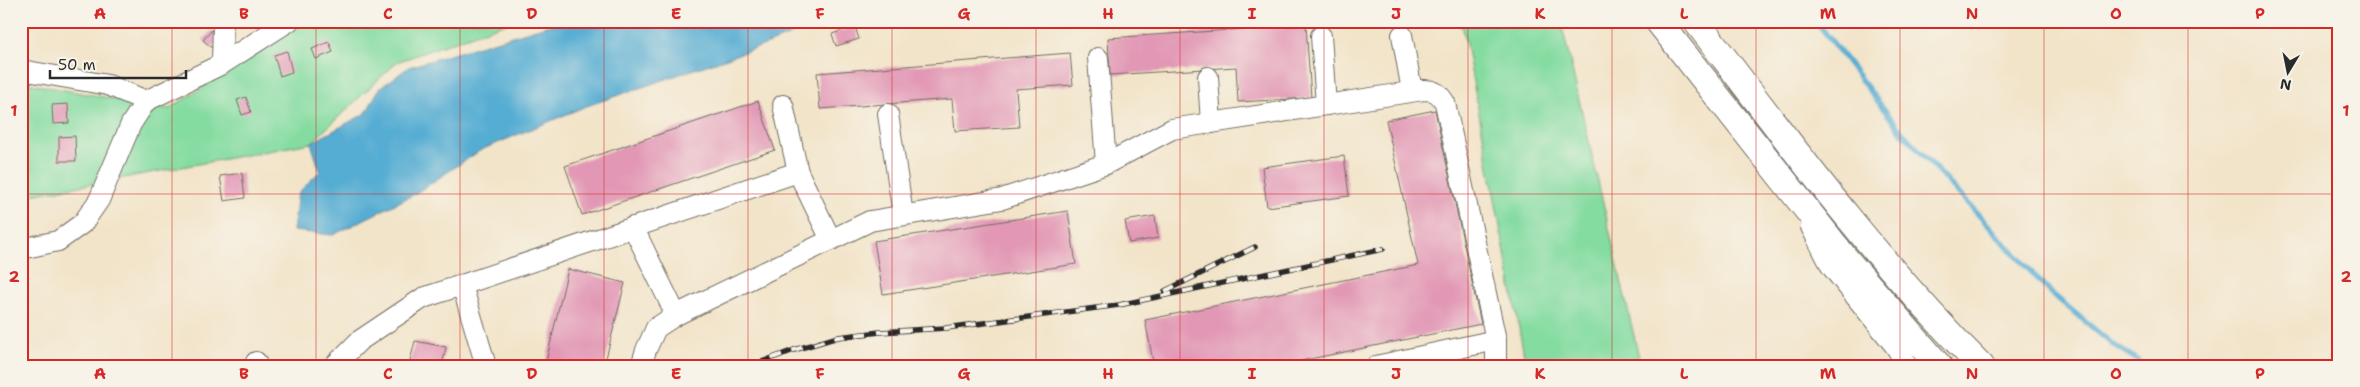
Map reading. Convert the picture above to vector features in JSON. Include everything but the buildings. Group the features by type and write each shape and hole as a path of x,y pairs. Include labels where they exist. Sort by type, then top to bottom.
{"main road":[{"path":"1658,21 1876,296 1939,366"},
{"path":"1696,21 1903,284 1981,366"}],"lane":[{"path":"222,64 223,21"},
{"path":"21,249 58,241 84,222 99,200 131,124 146,101 222,64 289,21"},
{"path":"1402,35 1412,91"},
{"path":"1321,36 1326,105"},
{"path":"1098,58 1106,164"},
{"path":"21,70 108,84 146,101"},
{"path":"1208,77 1211,123"},
{"path":"641,366 656,328 676,315 870,221 1002,199 1106,164 1172,129 1412,91 1433,90 1440,95 1445,104 1496,340 1496,366"},
{"path":"783,105 798,172 831,240"},
{"path":"888,114 903,215"},
{"path":"334,366 359,341 423,298 798,172"},
{"path":"1792,192 1831,266 1896,347 1907,366"},
{"path":"633,227 676,315"},
{"path":"462,285 486,366"},
{"path":"1376,366 1496,340"}],"green space":[{"path":"306,21 512,21 397,62 311,143 21,197 21,82 169,109"},
{"path":"1453,21 1561,22 1641,366 1526,366 1463,28"}],"water":[{"path":"563,21 825,21 768,44 584,107 481,150 413,195 333,235 293,231 298,193 320,171 311,143 366,113 379,89 409,67"},
{"path":"836,21 946,21 855,26"}],"waterway":[{"path":"1816,21 1900,130 2050,292 2112,344 2147,366"}],"railway":[{"path":"1165,291 1255,247"},
{"path":"751,366 794,350 838,337 946,328 1119,305 1383,249"}]}
